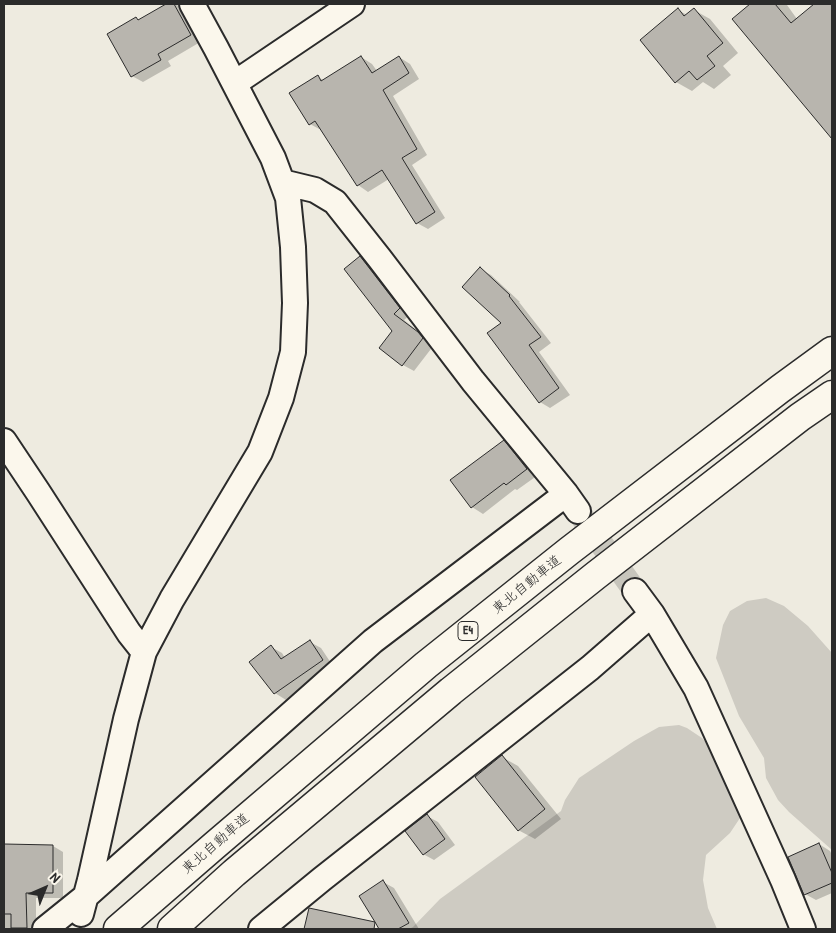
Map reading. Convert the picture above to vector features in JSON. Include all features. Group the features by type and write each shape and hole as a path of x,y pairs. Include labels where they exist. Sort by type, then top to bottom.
{"highway":[{"name":"東北自動車道","path":"118,929 426,665 568,551 832,351"},
{"path":"172,929 234,873 451,692 596,576 800,417 832,395"}],"street":[{"path":"84,905 126,719 144,652 172,599 260,452 280,398 293,352 295,303 293,247 288,198 273,158 192,4"},
{"path":"235,83 352,4"},
{"path":"45,929 84,905 373,641 572,502 479,389 335,202 315,190 282,182"},
{"path":"4,441 129,633 144,652"},
{"path":"635,591 652,614 696,688 803,929"},
{"path":"261,929 590,668 652,614"}],"shaded area":[{"path":"766,598 784,606 808,626 832,653 832,850 778,800 766,778 764,758 739,716 716,658 723,625 730,611 747,601"},
{"path":"679,725 702,738 719,756 741,807 740,818 730,833 706,855 703,880 708,908 717,929 409,929 440,899 561,811 565,800 579,778 634,741 659,727"}],"building":[{"path":"166,4 174,4 191,35 158,54 161,60 131,77 107,34 136,17 138,20"},
{"path":"750,4 775,4 791,23 814,4 832,4 832,139 732,19"},
{"path":"678,8 684,16 694,8 723,43 707,56 715,66 697,80 689,71 675,83 640,40"},
{"path":"361,56 372,73 399,56 409,73 383,90 417,149 402,158 435,212 416,224 382,170 357,186 315,121 309,125 289,93 318,75 321,81"},
{"path":"360,256 400,308 394,314 423,338 402,366 379,348 392,331 344,269"},
{"path":"480,267 510,295 541,337 529,345 559,388 539,403 487,333 501,323 462,287"},
{"path":"504,440 527,469 506,485 504,483 471,508 450,480"},
{"path":"310,640 323,660 274,694 249,662 271,645 281,659"},
{"path":"502,755 545,809 518,831 475,777"},
{"path":"427,814 445,839 423,855 405,831"},
{"path":"819,843 832,873 832,883 804,895 788,857"},
{"path":"4,844 53,845 53,893 26,893 27,928 11,928 11,914 4,914"},
{"path":"383,880 409,923 398,929 379,929 359,896"},
{"path":"309,908 375,922 374,929 304,929"}],"tunnel":[{"path":"578,511 635,591"}]}
